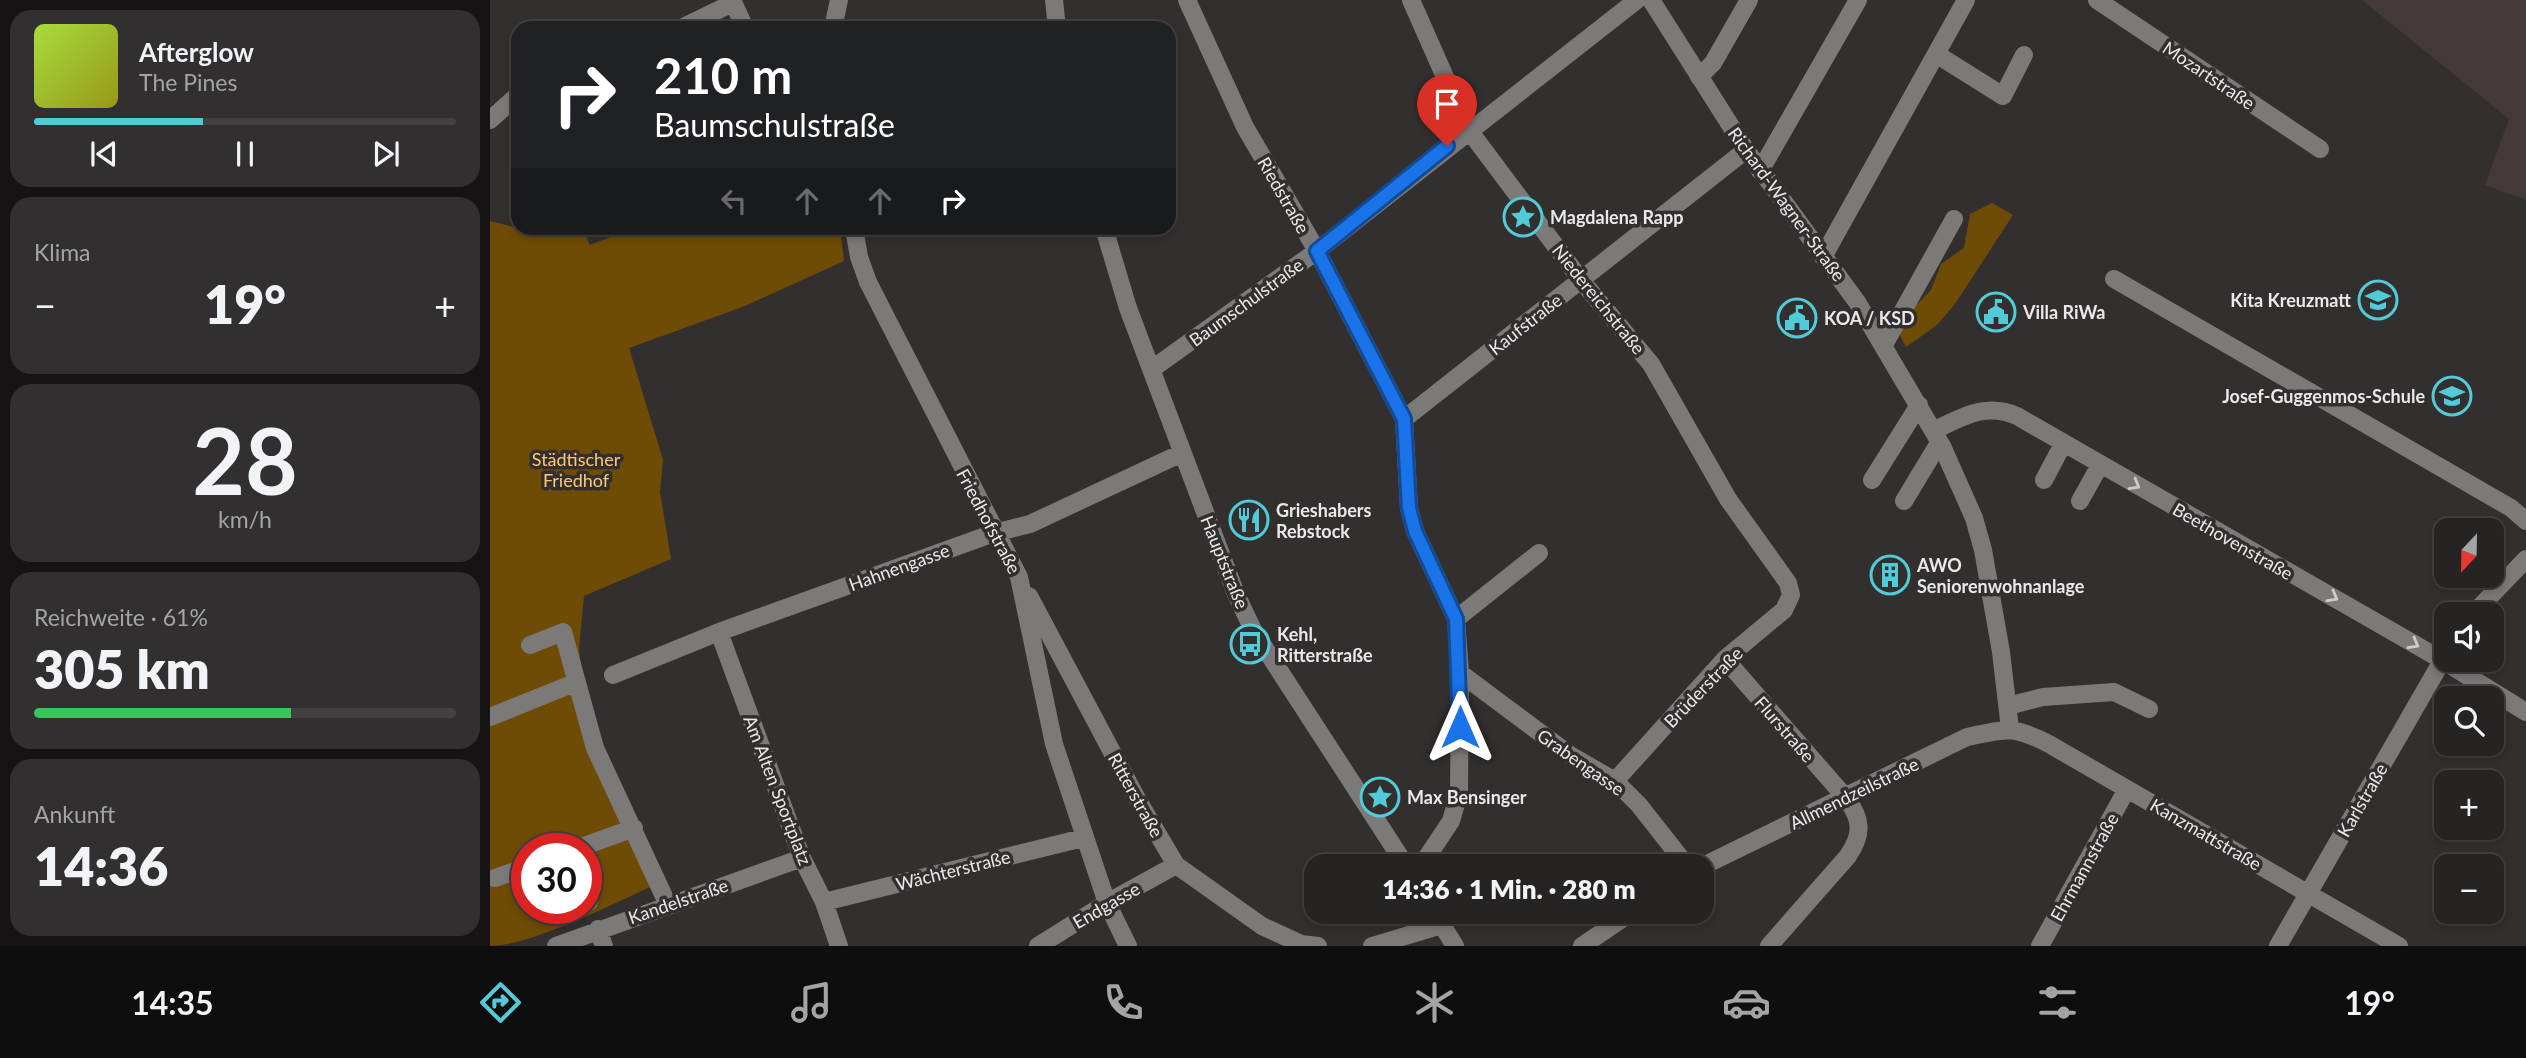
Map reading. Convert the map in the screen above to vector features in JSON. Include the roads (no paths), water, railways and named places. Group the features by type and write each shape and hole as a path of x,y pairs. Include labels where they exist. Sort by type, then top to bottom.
{"street":[{"path":"834,21 839,0"},
{"path":"1054,0 1056,21"},
{"name":"Riedstraße","path":"1187,0 1245,127 1317,251 1404,419 1409,508 1415,531 1456,619 1460,673 1459,793 1451,821 1429,854"},
{"name":"Niedereichstraße","path":"1411,0 1468,129 1581,280 1651,364 1728,499 1788,583 1791,595"},
{"path":"1699,76 1713,63 1749,0"},
{"path":"1760,171 1858,0"},
{"path":"1823,257 1966,0"},
{"name":"Mozartstraße","path":"2097,0 2320,149"},
{"path":"694,21 732,1 742,21"},
{"name":"Baumschulstraße","path":"1152,369 1317,251 1468,129 1650,1"},
{"name":"Richard-Wagner-Straße","path":"1650,1 1760,171 1845,284 1884,345 1936,437 1974,518 1983,550 2010,729"},
{"path":"1936,54 2003,96 2024,55"},
{"path":"490,120 511,101"},
{"name":"Kaufstraße","path":"1404,419 1746,150"},
{"path":"1884,345 1954,219"},
{"name":"Friedhofstraße","path":"855,235 859,257 868,282 994,533 1019,577 1054,744 1083,838 1107,903 1128,946"},
{"name":"Hauptstraße","path":"1106,235 1128,308 1182,453 1253,630 1398,854"},
{"path":"2114,279 2511,508 2526,521"},
{"name":"Beethovenstraße","path":"1936,437 1992,402 2434,651"},
{"path":"1872,480 1919,405"},
{"path":"1904,501 1936,437"},
{"path":"2044,480 2063,444"},
{"name":"Hahnengasse","path":"613,675 719,632 994,533 1030,524 1182,453"},
{"path":"2080,501 2100,465"},
{"path":"1456,619 1539,552"},
{"path":"2485,602 2526,559"},
{"name":"Ritterstraße","path":"1019,577 1136,797 1176,865 1262,926 1301,944 1318,946"},
{"name":"Brüderstraße","path":"1615,781 1725,659 1784,610 1791,595"},
{"path":"530,645 563,632 595,748 668,905"},
{"name":"Am Alten Sportplatz","path":"719,632 802,858 824,902 839,946"},
{"name":"Flurstraße","path":"1725,659 1846,799 1859,822 1857,843 1769,946"},
{"name":"Karlstraße","path":"2278,946 2435,672"},
{"name":"Beethovenstraße","path":"2466,672 2526,712"},
{"name":"Grabengasse","path":"1460,673 1570,755 1615,781 1639,805 1678,854"},
{"path":"490,717 577,682"},
{"path":"2008,706 2043,697 2114,692 2149,709"},
{"name":"Kanzmattstraße","path":"2010,729 2024,731 2399,946"},
{"name":"Allmendzeilstraße","path":"1714,861 1846,799 1967,737 2010,729"},
{"name":"Ehrmannstraße","path":"2040,946 2127,789"},
{"path":"602,840 634,828"},
{"name":"Wächterstraße","path":"824,902 1083,838"},
{"name":"Kandelstraße","path":"556,946 601,938 668,905 802,858"},
{"name":"Endgasse","path":"1038,946 1107,903 1176,865"},
{"path":"495,878 511,872"},
{"path":"1372,946 1424,924"},
{"path":"1442,924 1455,946"},
{"path":"1582,946 1614,924"}],"place":[{"name":"Magdalena Rapp","path":"1523,217"},
{"name":"Kita Kreuzmatt","path":"2378,300"},
{"name":"Villa RiWa","path":"1996,312"},
{"name":"KOA / KSD","path":"1797,318"},
{"name":"Josef-Guggenmos-Schule","path":"2452,396"},
{"name":"Grieshabers Rebstock","path":"1249,520"},
{"name":"AWO Seniorenwohnanlage","path":"1890,575"},
{"name":"Kehl, Ritterstraße","path":"1250,644"},
{"name":"Max Bensinger","path":"1380,797"}],"park label":[{"name":"Städtischer Friedhof","path":"576,469"}]}
